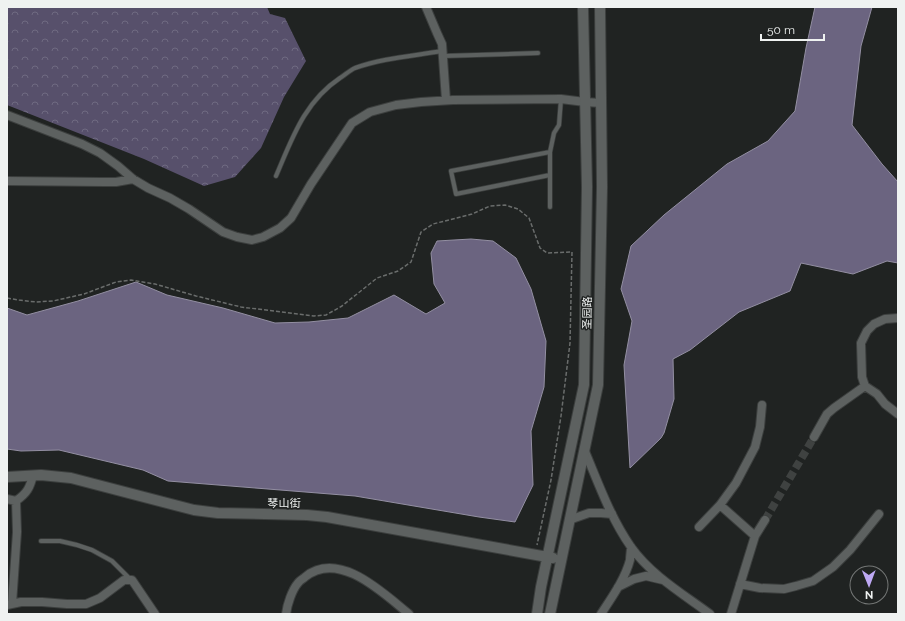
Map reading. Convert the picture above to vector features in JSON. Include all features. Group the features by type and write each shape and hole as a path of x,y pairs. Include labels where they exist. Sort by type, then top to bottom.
{"street":[{"path":"426,7 442,44 446,100"},
{"name":"圣园路","path":"537,614 547,557 584,385 587,187 583,7"},
{"name":"圣园路","path":"550,614 598,385 602,187 600,7"},
{"path":"7,115 82,144 100,153 133,179 189,209 223,232 236,237 252,240 263,238 280,228 291,218 311,184 352,123 370,112 396,105 446,100 561,99 601,103"},
{"path":"7,181 116,182 133,179"},
{"path":"898,318 885,319 874,324 866,331 862,343 862,377 865,386 877,394 885,404 898,414"},
{"path":"814,437 827,414 865,386"},
{"path":"699,527 720,505 736,483 755,447 760,427 762,405"},
{"path":"584,450 612,514 631,547 643,561 664,580 710,614"},
{"path":"16,501 23,496 30,486 33,475"},
{"name":"琴山街","path":"7,477 41,475 71,478 194,510 218,513 307,515 328,517 561,559"},
{"path":"7,498 16,501"},
{"path":"16,501 17,532 11,562 9,605 21,602 86,604 100,598 124,580 132,580 155,614"},
{"path":"720,505 755,536"},
{"path":"569,520 589,513 612,514"},
{"path":"740,584 760,588 784,588 813,581 833,567 850,550 879,514"},
{"path":"731,614 755,536 765,520"},
{"path":"601,614 618,587 629,561 631,547"},
{"path":"286,614 291,596 298,583 317,570 327,568 339,569 356,575 378,589 409,614"},
{"path":"618,587 634,579 646,576 664,580"}],"lane":[{"path":"276,176 295,130 309,108 329,86 354,68 381,60 442,54 538,53"},
{"path":"550,207 550,152 554,133 559,125 561,99"},
{"path":"550,152 451,172 456,194 550,175"},
{"path":"41,541 60,541 92,550 112,561 132,580"}],"path":[{"path":"7,298 36,302 53,301 84,294 116,282 131,280 155,284 241,307 314,316 326,315 342,306 377,278 398,271 411,262 421,232 432,224 472,214 490,206 505,205 518,209 529,218 540,248 547,253 572,252 570,343 562,409 551,480 535,555"}],"green space":[{"path":"7,7 267,7 270,14 285,18 306,61 284,97 261,148 235,177 204,186 144,159 7,105"}],"shaded area":[{"path":"815,7 872,7 861,46 852,125 898,182 898,263 887,261 853,274 801,263 790,291 739,312 690,350 673,359 674,399 664,433 661,438 630,468 624,365 632,321 621,289 631,246 664,215 727,164 768,141 795,111"},
{"path":"471,239 493,241 516,258 531,289 546,341 544,387 531,431 533,485 515,522 355,496 168,481 143,470 59,450 21,451 7,449 7,308 27,315 78,301 136,282 167,295 223,308 275,323 309,322 348,318 394,295 426,314 445,303 434,284 431,253 437,241"}],"tunnel":[{"path":"765,520 814,437"}]}
